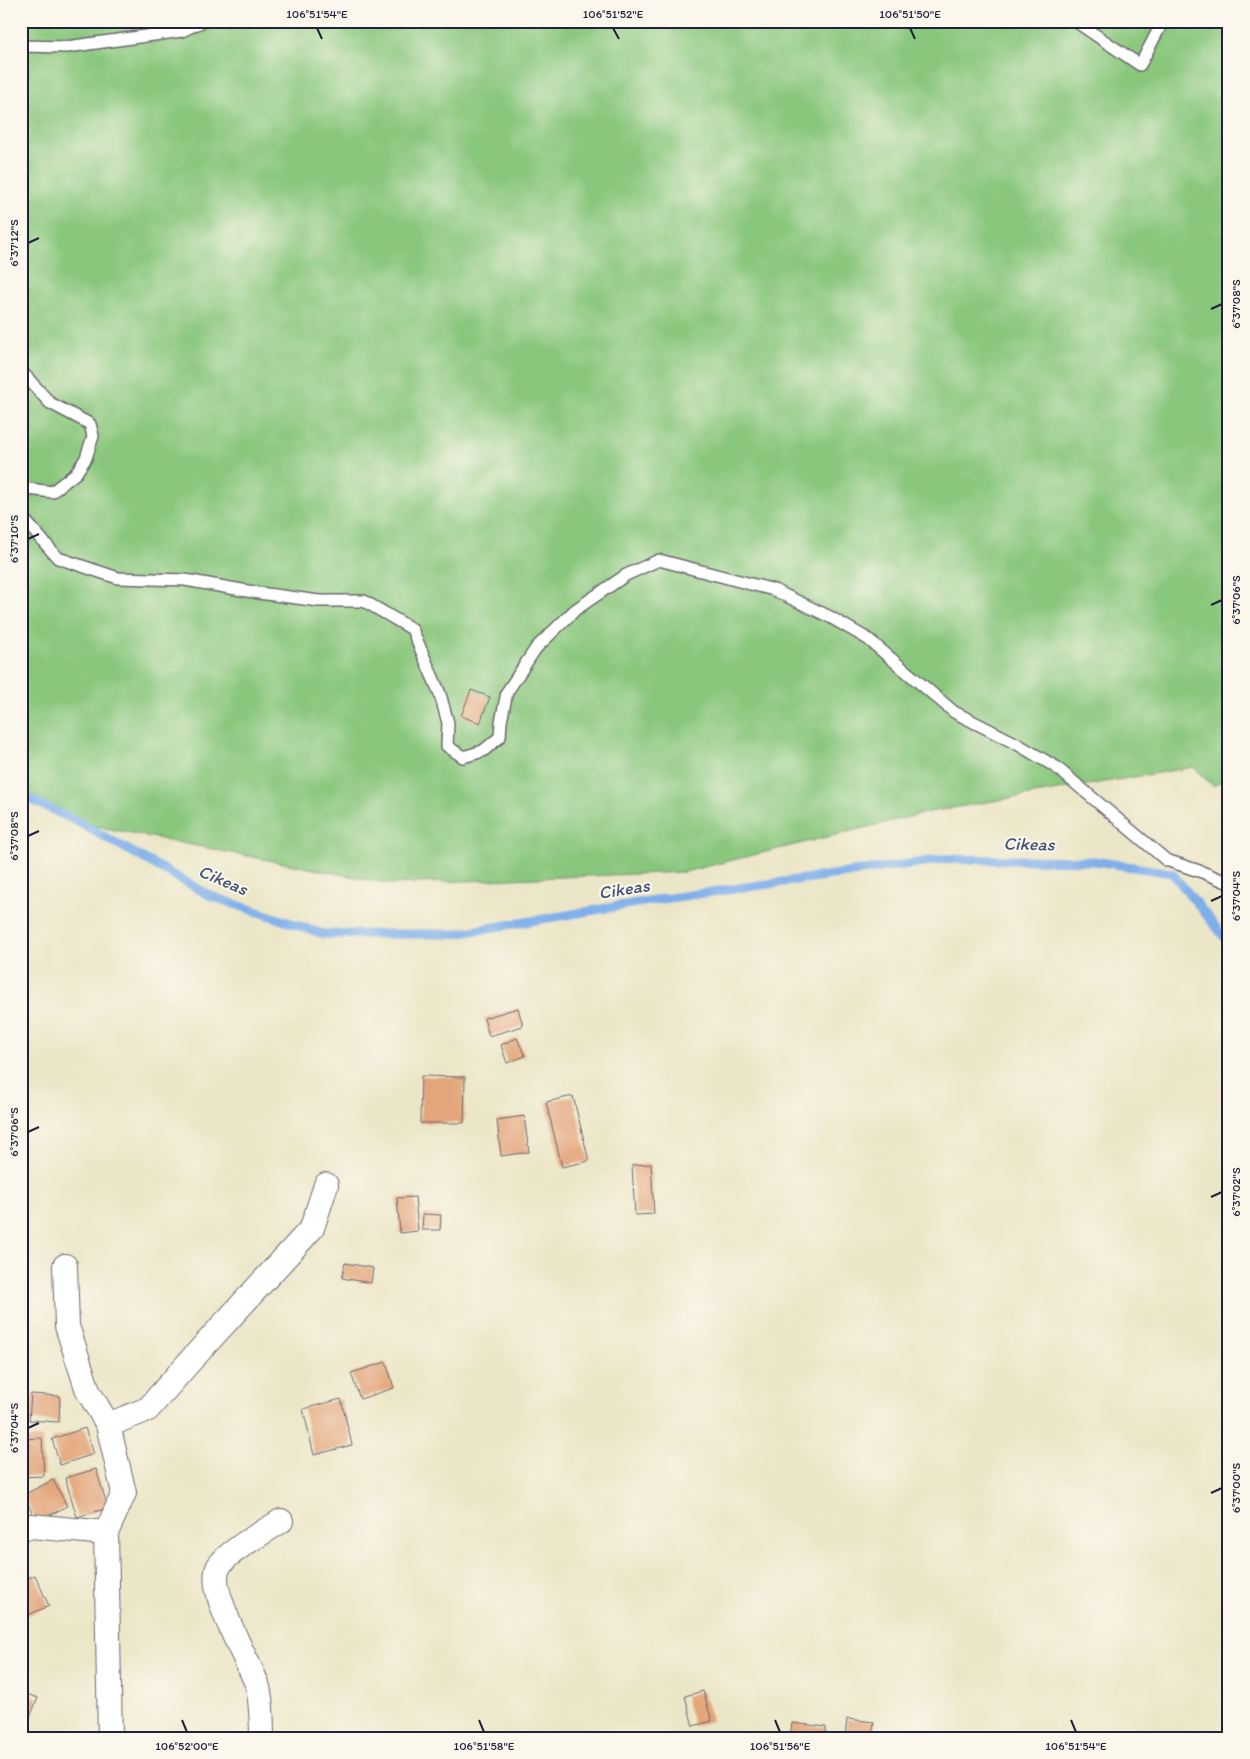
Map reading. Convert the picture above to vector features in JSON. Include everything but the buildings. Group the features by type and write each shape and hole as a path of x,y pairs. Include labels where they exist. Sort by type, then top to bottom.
{"street":[{"path":"108,1425 148,1410 191,1360 312,1228 326,1186"},
{"path":"65,1266 67,1326 88,1392 108,1425 124,1493 106,1533 110,1738"},
{"path":"262,1738 258,1686 227,1620 215,1580 218,1566 227,1556 281,1521"},
{"path":"21,1528 32,1526 106,1533"}],"lane":[{"path":"21,46 67,47 182,31 203,21"},
{"path":"1075,21 1140,65 1163,21"},
{"path":"21,371 50,403 90,424 93,436 86,458 76,473 52,492 21,488"},
{"path":"21,516 58,558 118,578 185,580 319,601 364,601 412,629 440,694 448,723 448,746 463,757 483,751 500,736 501,722 508,692 536,648 575,610 626,575 659,560 774,590 830,617 868,639 954,712 1018,744 1056,767 1166,860 1229,883"}],"green space":[{"path":"21,21 1229,21 1229,778 1213,786 1193,767 929,812 684,872 390,884 80,823 21,795"}],"waterway":[{"name":"Cikeas","path":"21,795 80,823 211,896 323,934 454,934 655,900 945,859 1094,861 1172,873 1229,943"}]}
